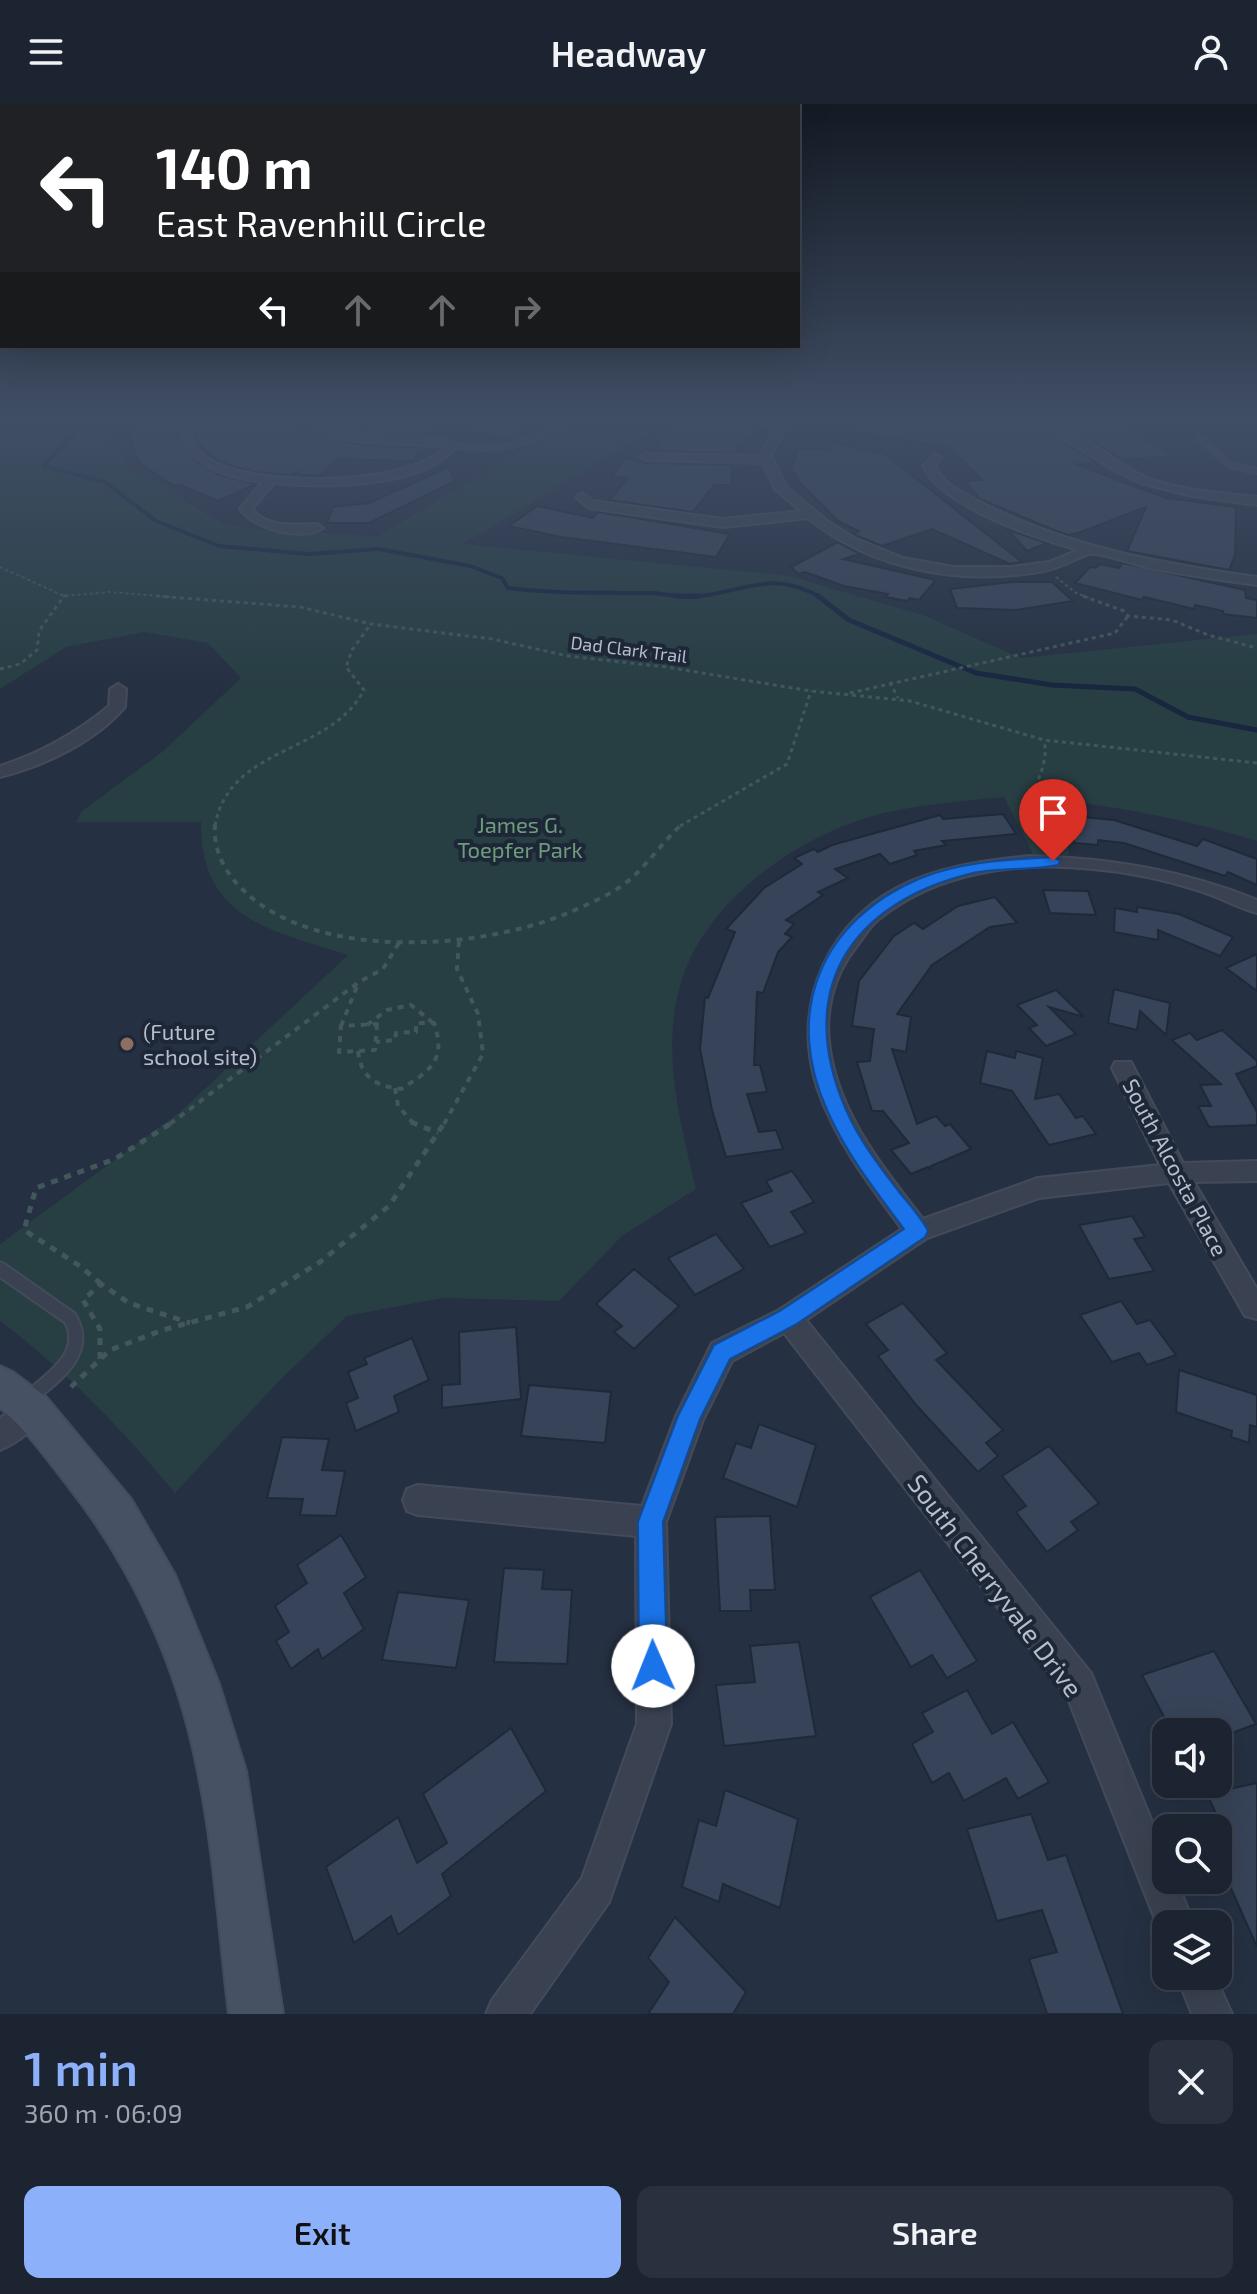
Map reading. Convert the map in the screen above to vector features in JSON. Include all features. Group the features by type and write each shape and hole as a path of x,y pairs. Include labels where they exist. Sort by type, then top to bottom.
{"street":[{"path":"247,510 251,518 264,525 317,528"},
{"path":"632,510 723,523 810,514"},
{"path":"806,510 845,539 885,559 927,569 986,572 1036,569 1072,560 1086,551"},
{"path":"986,510 1086,551 1168,569 1257,581"},
{"path":"0,772 41,758 84,736 117,707 118,689"},
{"path":"918,1231 864,1161 836,1110 821,1063 817,1024 824,980 849,934 878,907 927,881 975,868 1050,862 1114,864 1185,880 1257,907"},
{"name":"South Alcosta Place","path":"1123,1068 1176,1173 1254,1308"},
{"path":"506,2014 596,1889 654,1724 651,1522 690,1416 722,1352 788,1318 918,1231 1038,1188 1176,1173 1257,1171"},
{"name":"South Cherryvale Drive","path":"788,1318 1079,1685 1169,1910"},
{"path":"19,1410 123,1527 160,1590 196,1684 222,1771 256,2014"},
{"path":"418,1500 651,1522"},
{"path":"1202,1990 1212,2014"}],"lane":[{"path":"0,1269 70,1318 80,1336 69,1361 19,1410"}],"path":[{"name":"Dad Clark Trail","path":"0,567 64,596 109,592 300,607 371,624 492,639 568,656 666,667 811,691 899,699 1044,740 1257,763"},
{"path":"1050,573 1076,593 1124,611 1128,616 1172,620 1208,635 1257,648"},
{"path":"0,669 20,664 37,650 39,631 64,596"},
{"path":"847,694 911,677 1035,653 1080,638 1115,633 1128,616"},
{"path":"371,624 352,650 346,667 364,690 360,703 347,717 272,754 235,778 217,812 215,832 221,866 245,892 279,920 331,934 400,941 459,941 515,932 581,908 626,883 682,823 787,764 811,691"},
{"path":"890,682 899,699"},
{"path":"1044,740 1046,762 1034,783 1031,808 1050,862"},
{"path":"190,1323 129,1303 80,1266 24,1230 36,1188 115,1159 155,1135 359,982 383,969 400,941"},
{"path":"19,1410 110,1350 247,1307 320,1262 389,1206 438,1133 483,1054 478,1014 457,969 459,941"},
{"path":"341,1026 377,1024 375,1050 339,1052 341,1026 359,982"},
{"path":"358,1051 361,1074 370,1082 401,1089 429,1072 439,1052 439,1035 434,1023 411,1005 394,1006 377,1013 367,1025"},
{"path":"376,1042 395,1040 396,1033 416,1032 416,1023 434,1023"},
{"path":"395,1088 395,1102 403,1117 420,1129 438,1133"},
{"path":"100,1359 100,1329 83,1300 101,1284"}],"green space":[{"name":"James G. Toepfer Park","path":"0,510 201,510 224,524 255,529 378,536 422,510 519,510 463,544 789,576 923,615 1021,658 1257,634 1257,841 1159,816 1058,800 1069,855 1033,854 1004,797 884,813 820,836 789,854 733,899 710,926 692,955 680,986 672,1036 675,1088 696,1189 622,1236 559,1301 442,1298 347,1316 279,1381 175,1493 92,1402 48,1360 0,1321 0,1244 180,1112 348,955 268,928 227,901 213,880 204,855 201,822 76,822 82,811 162,752 241,678 208,643 144,632 66,647 0,689"}],"building":[{"path":"332,510 395,510 369,523 327,523"},
{"path":"531,510 556,510 593,518 598,512 730,534 716,557 561,537 509,526"},
{"path":"827,510 956,510 1022,562 1010,564 932,529 882,546 853,534 859,531 838,521"},
{"path":"1007,510 1138,510 1078,533 1068,535"},
{"path":"1145,510 1236,510 1235,555 1229,570 1127,551"},
{"path":"1006,528 1014,532 1047,543 1027,551"},
{"path":"838,542 860,554 843,559 936,580 919,600 910,598 907,601 886,597 888,594 844,586 805,572 798,574 791,567"},
{"path":"1122,563 1245,590 1246,598 1257,600 1257,618 1223,614 1223,611 1195,605 1194,609 1144,597 1142,600 1075,583 1090,567 1096,568 1100,564 1119,568"},
{"path":"1012,582 1052,582 1073,601 1016,610 957,608 950,589"},
{"path":"1003,814 1016,834 942,841 946,845 914,851 917,855 890,864 880,854 835,869 848,878 818,892 823,895 786,920 794,924 785,934 792,937 778,952 763,993 757,992 754,1065 760,1065 767,1092 747,1094 759,1132 776,1130 783,1149 726,1157 712,1110 700,1049 705,997 708,998 735,932 726,929 764,888 802,864 794,858 814,849 818,852 832,845 940,815 943,819"},
{"path":"1071,816 1114,820 1197,846 1203,839 1257,859 1257,885 1228,872 1225,876 1124,843 1098,840 1098,845 1074,843"},
{"path":"1043,890 1088,891 1096,915 1050,913"},
{"path":"995,897 1017,923 990,927 932,965 897,1014 911,1017 906,1052 892,1049 917,1124 936,1116 945,1126 950,1124 971,1149 930,1169 928,1167 911,1174 891,1150 909,1143 883,1111 872,1111 857,1062 870,1061 874,1029 852,1026 859,981 894,936 914,923 923,929 958,906"},
{"path":"1137,907 1179,914 1233,937 1220,956 1158,930 1158,940 1114,932 1115,908 1137,912"},
{"path":"1257,954 1257,991 1226,968"},
{"path":"1114,989 1170,1003 1166,1035 1140,1011 1137,1030 1108,1023"},
{"path":"1056,990 1084,1017 1049,1007 1076,1034 1046,1046 1029,1028 1037,1025 1017,1005"},
{"path":"1222,1030 1257,1061 1257,1066 1236,1074 1257,1112 1257,1125 1209,1127 1198,1106 1211,1106 1200,1085 1221,1084 1172,1040 1190,1033 1197,1040"},
{"path":"987,1051 1015,1058 1016,1051 1043,1058 1035,1099 1059,1094 1076,1118 1083,1116 1096,1134 1049,1145 1012,1091 980,1083"},
{"path":"792,1171 814,1202 791,1212 806,1233 770,1247 741,1203 772,1191 766,1181"},
{"path":"1132,1216 1145,1237 1134,1239 1154,1271 1109,1279 1079,1225"},
{"path":"716,1234 744,1269 695,1295 668,1258"},
{"path":"634,1269 679,1306 634,1349 614,1332 622,1326 596,1304"},
{"path":"1121,1301 1137,1324 1150,1320 1176,1355 1147,1365 1139,1353 1112,1362 1080,1315"},
{"path":"903,1303 947,1353 936,1360 1003,1430 986,1443 998,1456 978,1472 917,1406 878,1356 888,1350 866,1324"},
{"path":"516,1327 521,1399 442,1408 442,1385 460,1384 459,1332"},
{"path":"412,1338 429,1380 394,1396 399,1412 356,1431 346,1403 358,1398 348,1372 367,1364 364,1358"},
{"path":"1179,1370 1257,1395 1257,1427 1250,1425 1249,1443 1231,1437 1232,1431 1176,1412"},
{"path":"529,1385 611,1392 605,1443 521,1436"},
{"path":"759,1424 816,1445 797,1507 723,1478 736,1443 751,1448"},
{"path":"282,1437 329,1439 322,1470 345,1471 336,1516 300,1515 303,1499 267,1498"},
{"path":"1049,1446 1099,1503 1071,1522 1078,1530 1047,1552 1016,1512 1026,1506 1002,1476"},
{"path":"770,1516 775,1590 750,1590 751,1611 720,1611 715,1517"},
{"path":"341,1535 366,1577 344,1593 364,1629 322,1659 318,1649 291,1669 276,1641 289,1632 275,1606 307,1583 297,1565"},
{"path":"504,1568 544,1570 542,1589 572,1590 567,1664 494,1662"},
{"path":"920,1570 977,1661 947,1678 932,1655 911,1667 870,1597"},
{"path":"398,1592 469,1600 456,1668 382,1660"},
{"path":"799,1642 816,1736 724,1746 716,1685 755,1682 750,1646"},
{"path":"1214,1651 1256,1724 1232,1733 1232,1718 1165,1718 1142,1675"},
{"path":"967,1690 992,1734 1013,1722 1049,1782 1018,1799 1006,1778 964,1801 949,1773 932,1783 912,1744 933,1732 922,1713"},
{"path":"511,1728 546,1791 442,1874 451,1896 398,1935 391,1916 354,1943 326,1867 398,1817 417,1863 447,1843 423,1794"},
{"path":"1257,1783 1257,1947 1232,1891 1232,1814 1216,1814 1209,1798 1232,1798 1232,1788"},
{"path":"725,1790 798,1819 780,1908 723,1884 719,1902 682,1887 699,1820 716,1826"},
{"path":"1031,1814 1048,1860 1066,1855 1123,2014 1047,2014 1029,1959 1057,1952 1042,1910 997,1921 967,1829"},
{"path":"675,1917 746,1992 733,2014 648,2014 669,1982 648,1958"}],"waterway":[{"path":"142,510 156,521 219,546 309,554 379,549 470,566 502,578 508,588 682,596"},
{"path":"700,596 772,583 787,584 820,597"},
{"path":"677,596 682,596"},
{"path":"682,596 700,596"},
{"path":"682,596 700,596"},
{"path":"820,597 849,620 976,673 1052,685 1135,689 1188,717 1257,730"}],"place":[{"name":"(Future school site)","path":"127,1044"}],"route":[{"path":"653,1666 651,1522 690,1416 722,1352 788,1318 918,1231 864,1161 836,1110 821,1063 817,1024 824,980 849,934 878,907 927,881 975,868 1053,861"}]}
